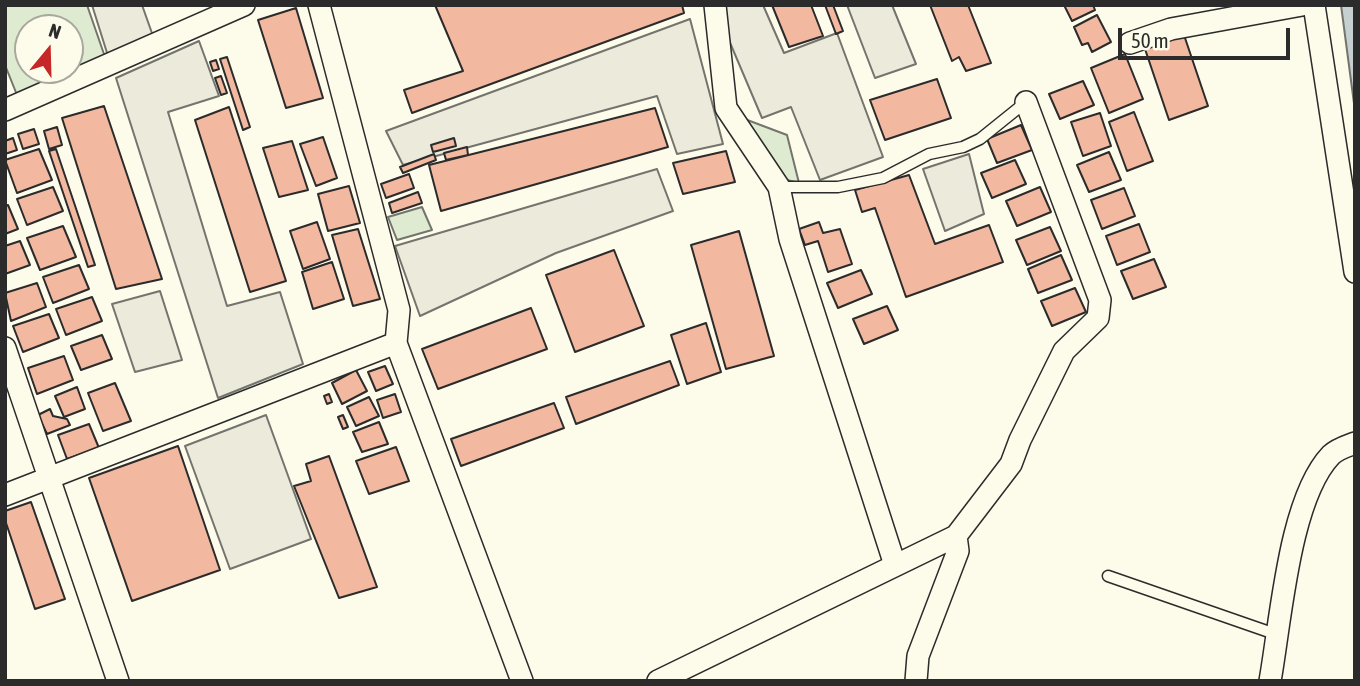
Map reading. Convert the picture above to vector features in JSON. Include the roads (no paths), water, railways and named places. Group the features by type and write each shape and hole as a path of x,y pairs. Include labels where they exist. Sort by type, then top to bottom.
{"street":[{"path":"5,110 244,5"},
{"path":"319,5 399,310 396,343 522,681"},
{"path":"715,5 726,108 779,187 790,239 895,565"},
{"path":"1130,44 1171,29 1302,5"},
{"path":"1314,5 1355,272"},
{"path":"658,681 957,536 1011,464 1064,351 1098,318 1100,300 1026,102"},
{"path":"5,495 396,343"},
{"path":"5,348 118,681"},
{"path":"1270,681 1304,500 1319,470 1334,453 1355,443"},
{"path":"916,681 918,656 958,551 957,536"}],"lane":[{"path":"779,187 838,187 883,178 929,154 963,147 980,139 1026,102"},
{"path":"1108,576 1278,635"}]}
